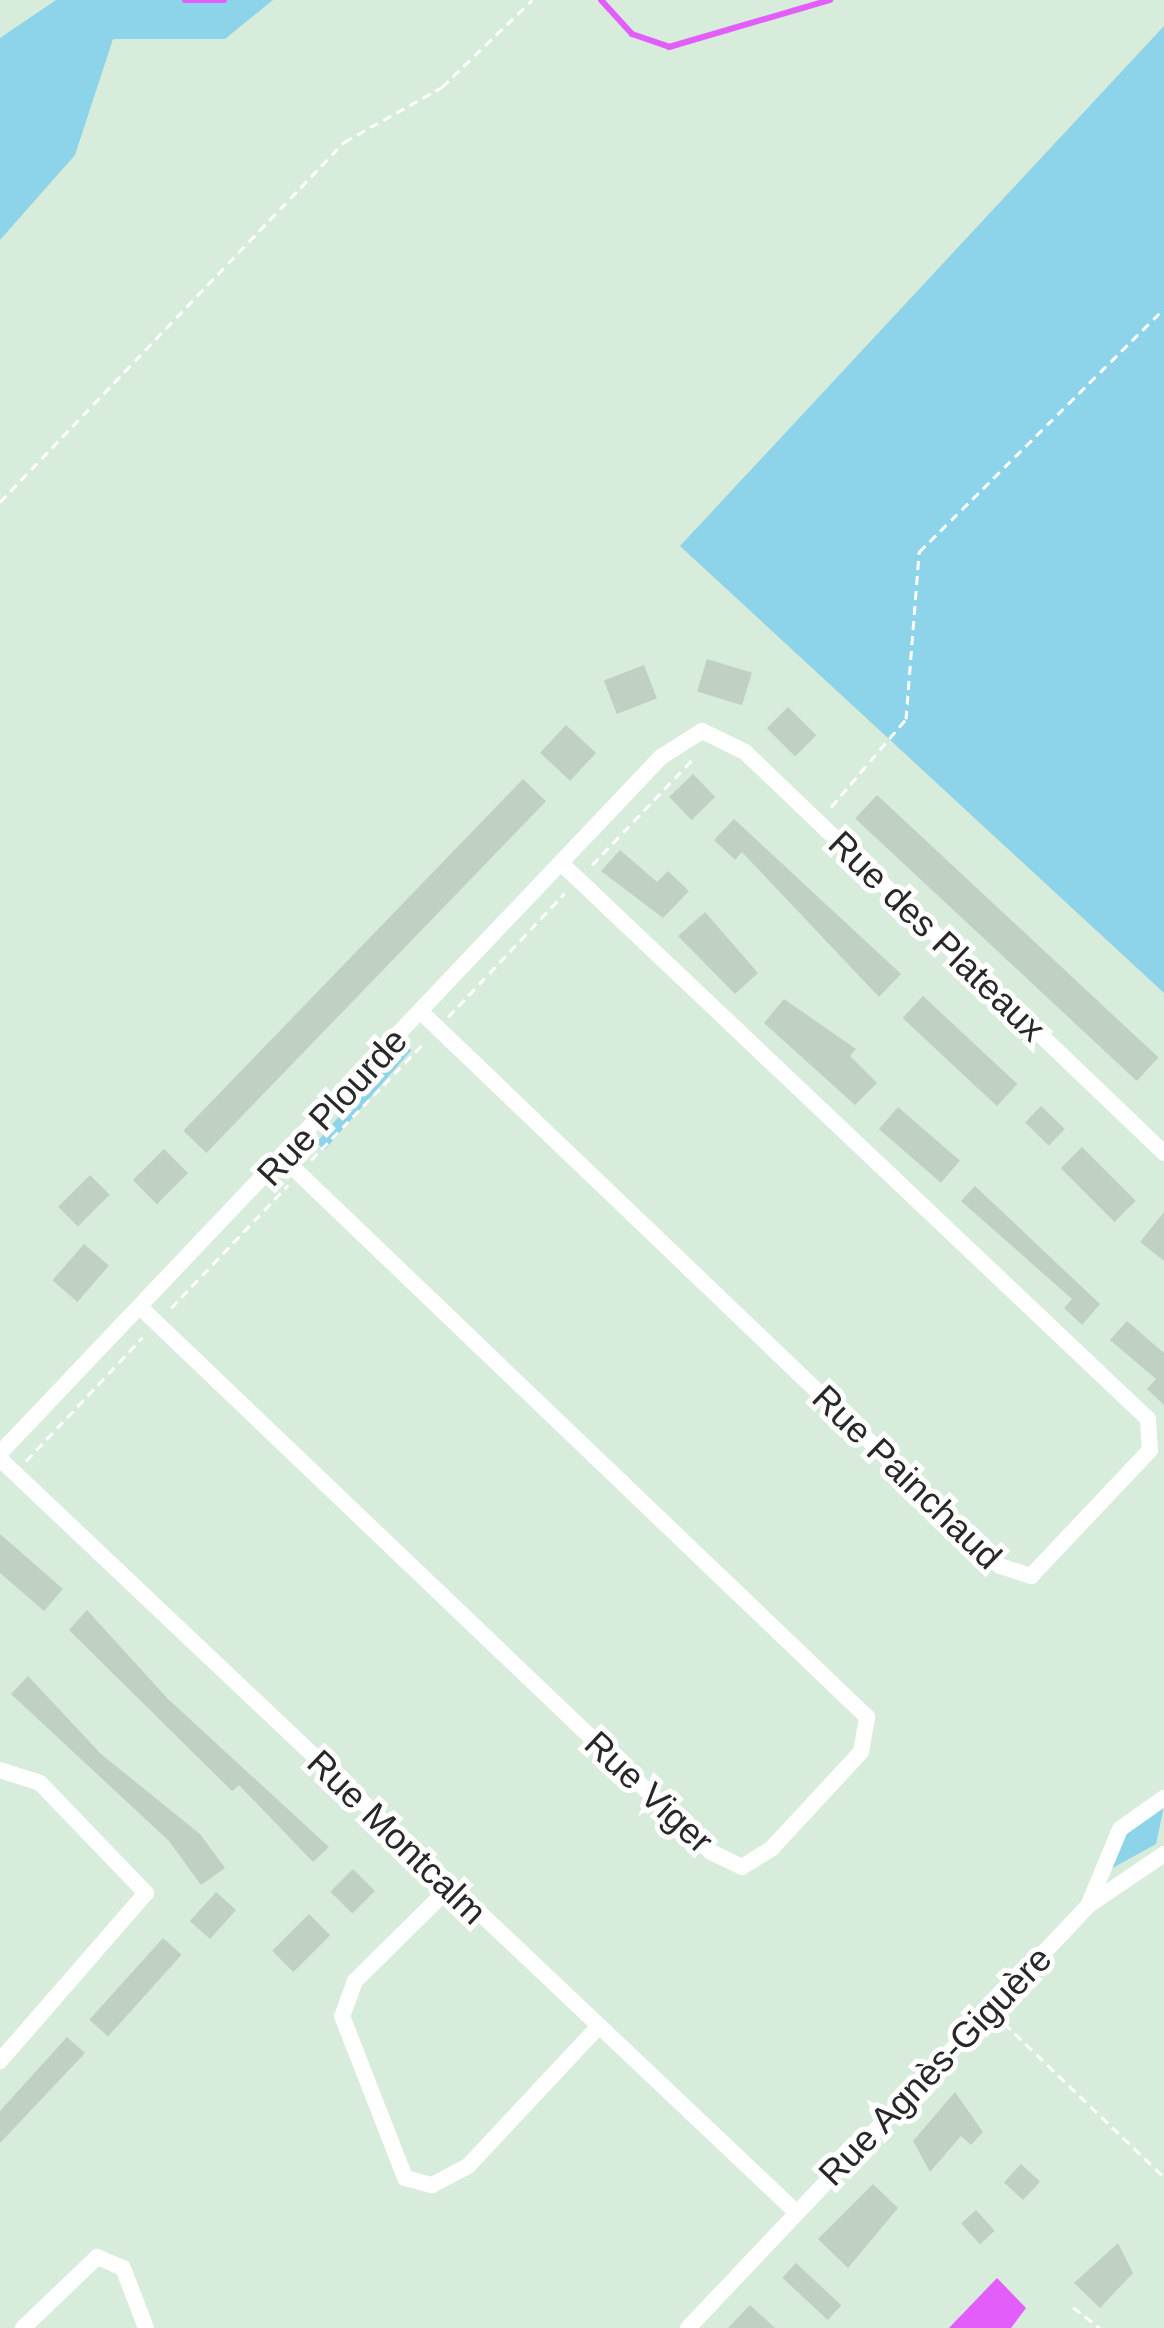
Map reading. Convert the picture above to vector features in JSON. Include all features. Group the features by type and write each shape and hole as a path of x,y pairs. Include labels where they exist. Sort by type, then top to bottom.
{"street":[{"name":"Rue des Plateaux","path":"710,733 817,821 1164,1153"},
{"name":"Rue Plourde","path":"5,1462 141,1308 661,757 710,733"},
{"name":"Rue Painchaud","path":"421,1012 1009,1574 1031,1576 1150,1450 1148,1419 563,865"},
{"name":"Rue Viger","path":"141,1308 711,1852 742,1867 772,1848 861,1752 867,1717 284,1159"},
{"name":"Rue Montcalm","path":"5,1462 796,2212"},
{"path":"0,1770 40,1783 146,1893 0,2061"},
{"name":"Rue Agnès-Giguère","path":"688,2328 1088,1906 1120,1829 1164,1798"},
{"path":"1088,1906 1164,1854"},
{"path":"451,1887 355,1981 342,2016 405,2178 432,2186 468,2166 598,2027"},
{"path":"22,2328 97,2257 123,2268 146,2328"}],"path":[{"path":"0,502 344,142 442,87 532,0"},
{"path":"817,821 906,719 920,552 1164,309"},
{"path":"5,1462 157,1323 710,733"},
{"path":"990,2010 1164,2177"},
{"path":"1072,2307 1100,2328"}],"shaded area":[{"path":"56,0 273,0 225,39 113,39 75,155 0,240 0,38"},
{"path":"1164,26 1164,993 680,546"},
{"path":"403,1043 411,1050 325,1150 316,1143"},
{"path":"1164,1806 1156,1844 1109,1870 1119,1839"},
{"path":"997,2278 1026,2308 1011,2328 949,2328"}],"building":[{"path":"707,659 752,673 742,705 697,692"},
{"path":"644,665 657,699 617,714 604,680"},
{"path":"788,707 816,735 795,756 767,728"},
{"path":"566,725 596,753 570,781 540,753"},
{"path":"693,774 715,797 691,820 669,797"},
{"path":"523,779 546,801 206,1153 183,1131"},
{"path":"877,795 1159,1058 1137,1081 855,818"},
{"path":"734,819 901,974 879,997 742,852 735,860 714,840"},
{"path":"620,850 657,882 668,871 689,891 663,918 601,871"},
{"path":"705,912 758,973 735,994 678,936"},
{"path":"923,996 1017,1084 997,1106 903,1018"},
{"path":"784,999 856,1049 850,1056 877,1083 855,1105 764,1023"},
{"path":"1041,1106 1065,1129 1049,1145 1025,1123"},
{"path":"898,1107 960,1161 941,1183 879,1129"},
{"path":"1082,1147 1136,1201 1115,1222 1061,1168"},
{"path":"164,1149 188,1173 157,1204 133,1180"},
{"path":"90,1175 110,1195 78,1227 58,1207"},
{"path":"975,1186 1100,1304 1082,1325 1064,1308 1072,1299 961,1201"},
{"path":"1164,1212 1164,1261 1140,1242"},
{"path":"84,1244 109,1266 77,1302 53,1280"},
{"path":"1127,1321 1164,1353 1164,1405 1147,1389 1156,1379 1110,1340"},
{"path":"0,1534 63,1589 44,1611 0,1573"},
{"path":"87,1610 168,1699 329,1847 313,1862 239,1785 232,1791 69,1630"},
{"path":"28,1676 101,1754 200,1834 225,1868 201,1885 169,1841 11,1694"},
{"path":"353,1869 375,1891 352,1914 330,1892"},
{"path":"216,1892 236,1910 210,1939 190,1921"},
{"path":"309,1914 330,1935 293,1972 272,1951"},
{"path":"163,1938 182,1955 108,2036 89,2020"},
{"path":"67,2037 85,2053 0,2143 0,2111"},
{"path":"955,2092 983,2132 971,2145 961,2136 930,2172 913,2141"},
{"path":"1021,2164 1040,2182 1023,2200 1004,2182"},
{"path":"873,2184 898,2208 848,2268 818,2239"},
{"path":"976,2210 995,2231 980,2244 961,2223"},
{"path":"1118,2243 1133,2273 1100,2308 1074,2283"},
{"path":"796,2263 841,2305 828,2320 782,2278"},
{"path":"750,2305 775,2328 728,2328"}],"waterway":[{"path":"185,0 224,0"},
{"path":"601,0 632,34 669,47 830,0"}]}
